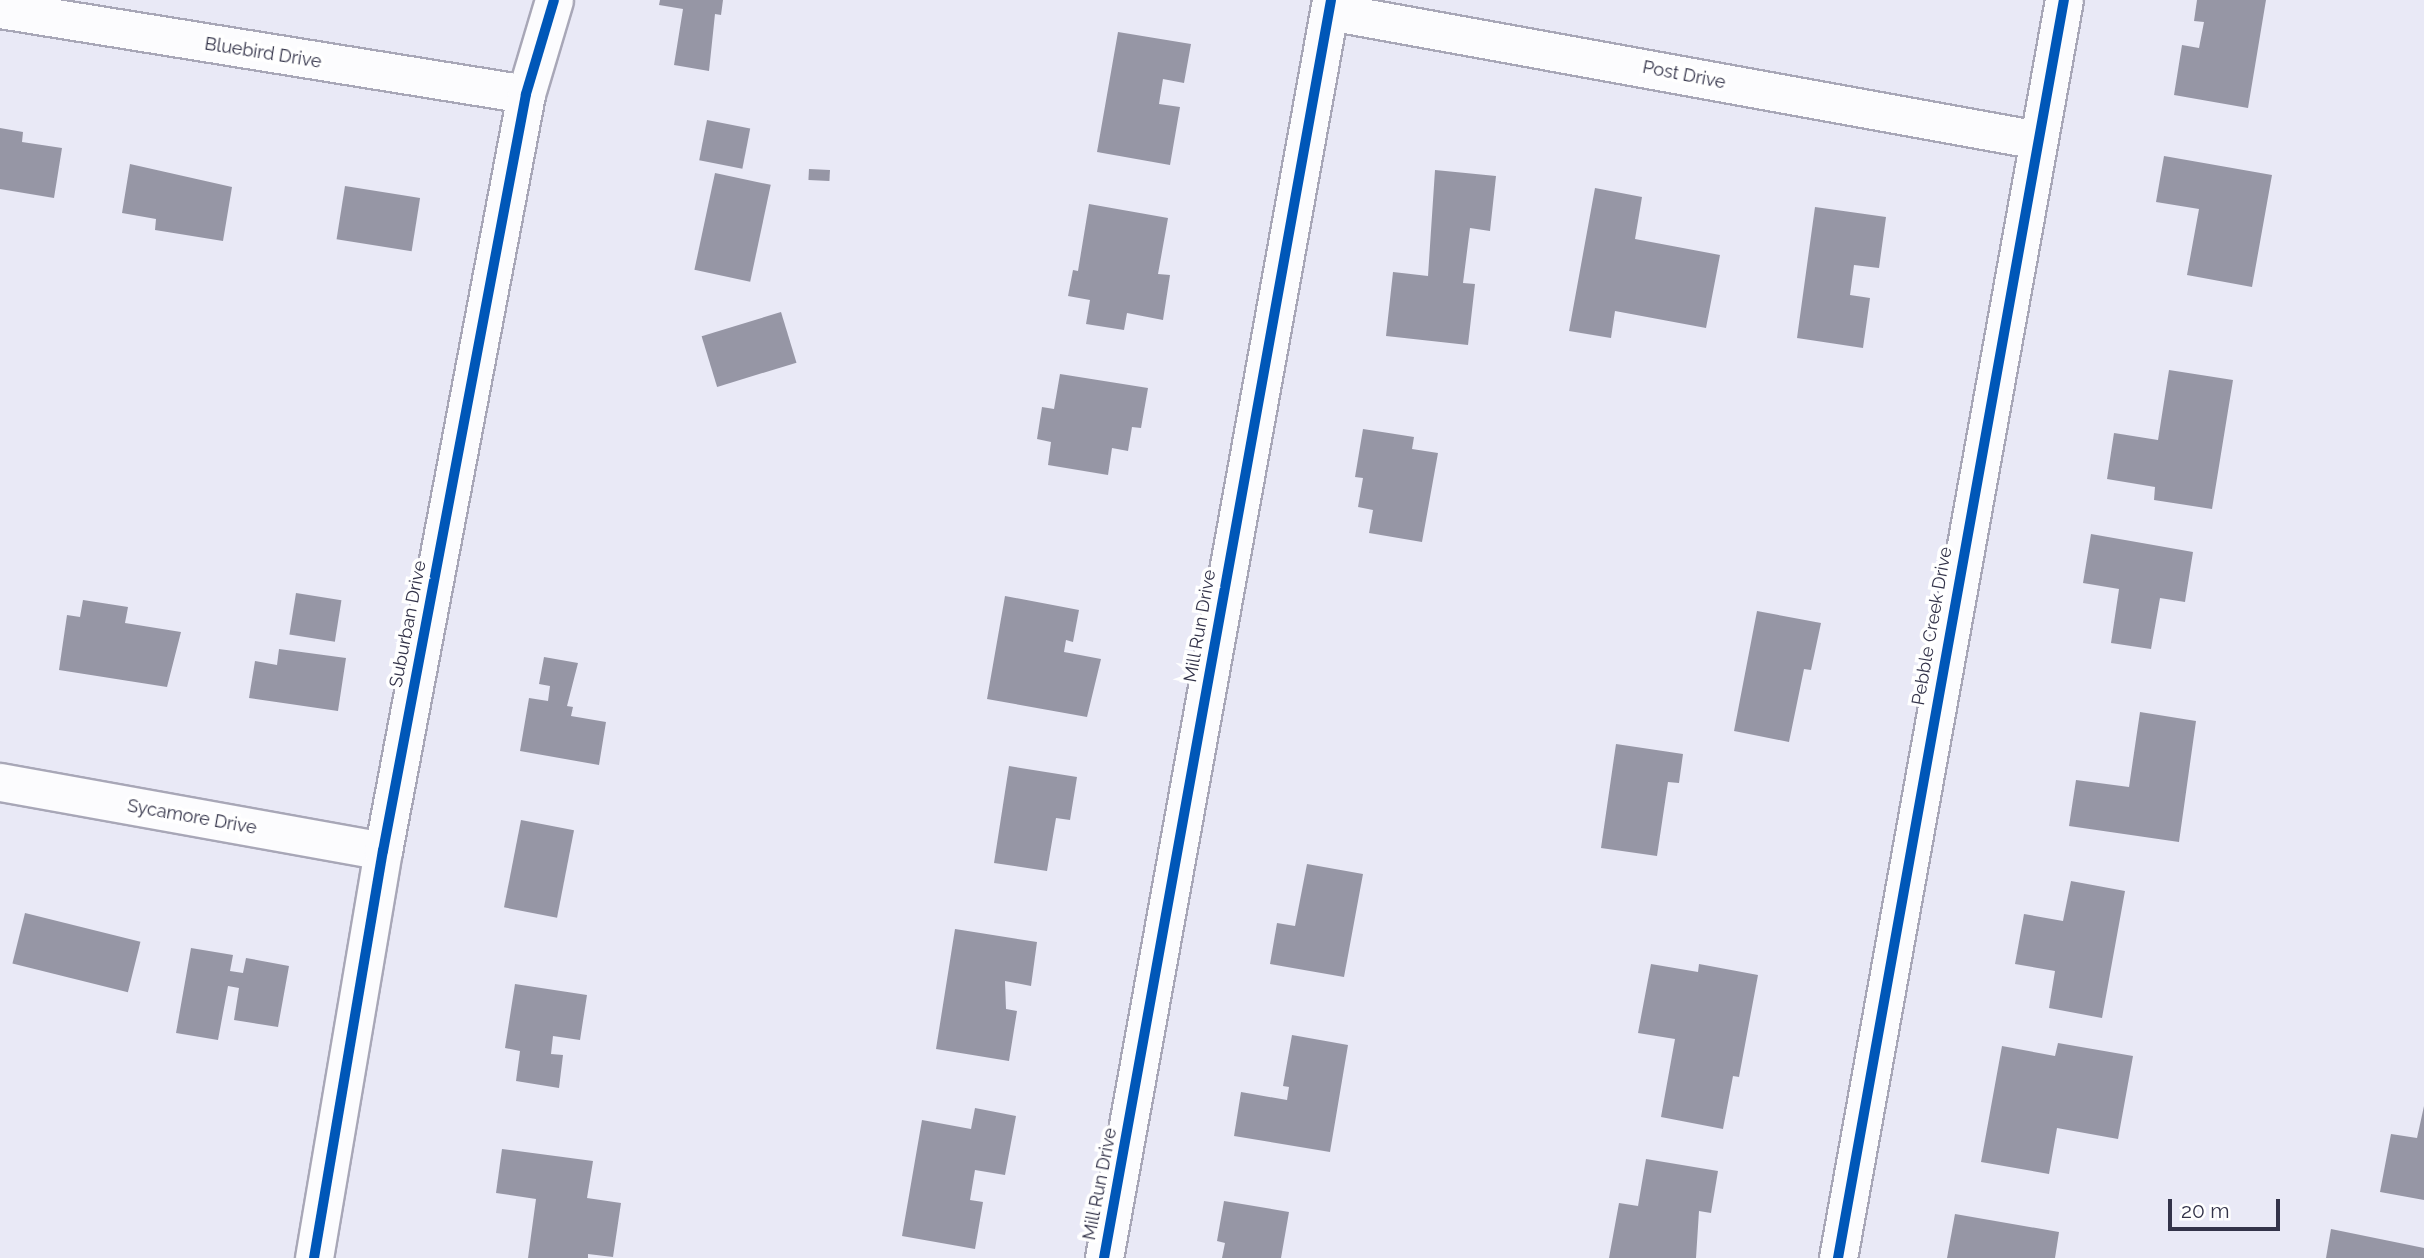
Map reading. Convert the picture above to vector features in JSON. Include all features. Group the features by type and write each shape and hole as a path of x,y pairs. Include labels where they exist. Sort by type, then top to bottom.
{"street":[{"name":"Suburban Drive","path":"314,1258 383,851 526,94 554,0"},
{"name":"Pebble Creek Drive","path":"1838,1258 2064,0"},
{"name":"Post Drive","path":"1330,5 2038,140"},
{"name":"Mill Run Drive","path":"1104,1258 1330,5"},
{"name":"Bluebird Drive","path":"0,9 526,94"},
{"name":"Sycamore Drive","path":"0,782 383,851"}],"building":[{"path":"660,0 723,0 721,15 715,14 709,71 674,65 683,9 659,5"},
{"path":"2197,0 2266,0 2248,108 2174,95 2182,45 2199,48 2204,22 2194,21"},
{"path":"1118,32 1191,44 1184,83 1163,79 1159,104 1180,107 1170,165 1097,152"},
{"path":"707,120 750,128 742,169 699,160"},
{"path":"0,128 23,132 22,142 62,148 54,198 0,189"},
{"path":"2164,156 2272,175 2252,287 2187,275 2199,209 2156,202"},
{"path":"130,164 232,187 223,241 155,230 156,219 122,213"},
{"path":"809,169 830,170 829,181 808,180"},
{"path":"1435,170 1496,176 1490,231 1470,228 1463,283 1475,284 1468,345 1386,336 1393,272 1428,276"},
{"path":"715,173 771,185 750,282 694,270"},
{"path":"345,186 420,198 412,251 337,239"},
{"path":"1595,188 1642,197 1635,239 1720,255 1706,328 1615,311 1611,338 1569,331"},
{"path":"1089,204 1168,218 1158,274 1170,275 1163,320 1127,313 1124,330 1086,324 1090,300 1068,296 1073,270 1078,271"},
{"path":"1815,207 1886,217 1879,268 1854,265 1850,295 1870,298 1863,348 1797,338"},
{"path":"781,312 796,363 717,387 702,336"},
{"path":"2169,370 2233,380 2212,509 2154,500 2155,487 2107,479 2114,433 2158,440"},
{"path":"1060,374 1148,388 1141,428 1132,427 1128,451 1112,448 1108,475 1048,465 1051,442 1037,439 1042,407 1054,409"},
{"path":"1363,429 1414,437 1412,449 1438,453 1422,542 1369,533 1373,510 1358,507 1363,478 1355,477"},
{"path":"2091,534 2193,552 2185,602 2160,598 2151,649 2111,643 2119,589 2083,583"},
{"path":"296,593 341,600 335,642 289,634"},
{"path":"1005,596 1079,610 1073,642 1066,640 1064,652 1101,659 1087,717 987,699"},
{"path":"83,600 128,607 125,623 181,632 167,687 59,670 67,615 80,617"},
{"path":"1757,611 1821,623 1811,670 1804,669 1789,742 1734,731"},
{"path":"279,649 346,658 338,711 249,698 255,661 277,665"},
{"path":"544,657 578,663 567,706 573,707 571,716 606,722 599,765 520,751 529,698 548,701 550,686 539,684"},
{"path":"2140,712 2196,721 2179,842 2069,826 2076,780 2129,787"},
{"path":"1616,744 1683,754 1679,783 1668,782 1657,856 1601,848"},
{"path":"1009,766 1077,777 1070,820 1056,818 1047,871 994,863"},
{"path":"521,820 574,830 557,918 504,907"},
{"path":"1307,864 1363,874 1344,977 1270,964 1277,923 1295,926"},
{"path":"2071,881 2125,891 2102,1018 2049,1008 2055,971 2015,964 2024,914 2063,921"},
{"path":"25,913 140,942 128,992 12,963"},
{"path":"955,929 1037,942 1031,986 1005,981 1006,1009 1017,1011 1009,1061 936,1049"},
{"path":"191,948 233,955 230,971 243,973 246,958 289,966 278,1027 234,1020 239,988 228,986 218,1040 176,1033"},
{"path":"1651,964 1698,972 1699,964 1758,975 1739,1077 1733,1076 1723,1129 1661,1117 1675,1039 1638,1033"},
{"path":"515,984 587,995 580,1040 553,1036 551,1054 563,1055 559,1088 516,1081 520,1051 505,1048"},
{"path":"1292,1035 1348,1045 1330,1152 1234,1136 1241,1092 1287,1100 1289,1087 1283,1086"},
{"path":"2058,1043 2133,1056 2118,1139 2057,1128 2049,1174 1981,1162 2002,1046 2055,1056"},
{"path":"2424,1106 2424,1200 2380,1192 2391,1134 2417,1138"},
{"path":"975,1108 1016,1116 1005,1175 975,1170 970,1200 983,1202 975,1249 902,1236 922,1120 971,1129"},
{"path":"502,1149 593,1161 587,1198 621,1203 613,1257 588,1254 588,1258 528,1258 536,1199 496,1193"},
{"path":"1646,1159 1718,1171 1711,1213 1699,1211 1696,1258 1609,1258 1619,1203 1638,1206"},
{"path":"1224,1201 1289,1212 1281,1258 1222,1258 1225,1243 1217,1241"},
{"path":"1955,1214 2059,1232 2055,1258 1947,1258"},
{"path":"2331,1229 2424,1248 2424,1258 2326,1258"}],"cycle path":[{"path":"314,1258 383,851 526,94 554,0"},
{"path":"1104,1258 1331,0"},
{"path":"1838,1258 2064,0"}]}
